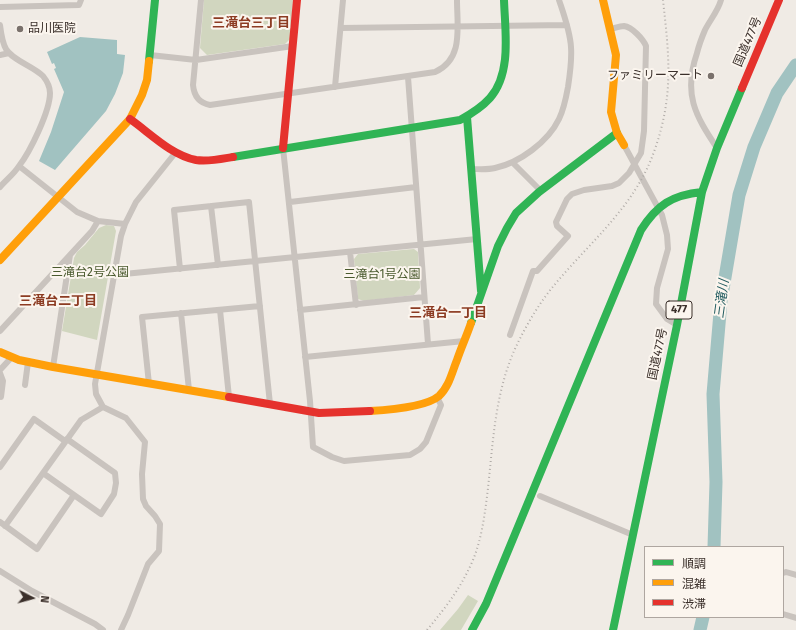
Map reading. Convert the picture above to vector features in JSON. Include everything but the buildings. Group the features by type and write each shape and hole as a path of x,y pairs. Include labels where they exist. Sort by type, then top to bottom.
{"main road":[{"path":"0,260 130,119 142,95 147,80 155,0"},
{"path":"283,148 294,46 297,0"},
{"path":"130,119 176,152 194,160 215,160 460,120 467,117 488,102 499,84 505,62 504,0"},
{"path":"603,0 616,55 611,112 612,121 624,145"},
{"name":"国道477号","path":"613,630 702,192 717,148 779,0"},
{"path":"467,117 482,294"},
{"path":"0,352 11,358 53,367 310,411 335,414 420,405 437,397 446,386 482,294 502,237 512,219 540,190 617,133"},
{"path":"472,630 486,604 641,230 654,212 670,199 684,194 702,192"}],"street":[{"path":"0,7 44,3 79,5 81,0"},
{"path":"201,0 194,91 198,100 204,104 289,94 435,72 449,62 456,49 457,0"},
{"path":"335,87 343,0"},
{"path":"471,169 494,169 513,163 528,153 547,136 559,121 563,111 572,61 567,25 559,0"},
{"path":"717,148 700,119 692,99 690,81 693,65 702,38 719,1"},
{"path":"0,25 6,48 9,53 41,74 46,79 50,91 50,98 42,124 19,166 1,185"},
{"path":"341,28 567,25"},
{"path":"510,335 533,271 537,271 568,236 557,226 556,222 567,199 572,194 580,191 612,186 620,183 629,173 641,153 644,132 646,46 628,27 621,26 611,29"},
{"path":"150,55 196,60 294,46"},
{"path":"0,55 9,53"},
{"path":"408,77 428,344"},
{"path":"624,145 662,215 668,249 657,288 656,304 667,319 676,325"},
{"path":"283,148 290,202 313,447 332,457 350,461 402,456 415,452 426,442 442,405 437,397"},
{"path":"121,630 148,564 159,551 160,524 146,506 143,499 142,474 145,442 126,418 103,407 95,390 121,236 125,224 136,202 176,152"},
{"path":"513,163 540,190"},
{"path":"19,166 77,212 98,221 125,224"},
{"path":"290,202 416,187"},
{"path":"180,269 174,210 249,202 270,404"},
{"path":"211,206 218,265"},
{"path":"0,331 92,231 98,221"},
{"path":"114,275 477,239"},
{"path":"350,252 356,304"},
{"path":"53,367 70,255"},
{"path":"300,310 424,297"},
{"path":"149,384 142,317 260,306"},
{"path":"220,310 229,397"},
{"path":"181,313 189,390"},
{"path":"305,357 464,341"},
{"path":"1,397 3,381 0,372 11,358"},
{"path":"25,385 28,362"},
{"path":"74,495 36,550 2,524 43,473 81,420 103,407"},
{"path":"1,464 34,420 115,473 116,483 114,494 101,514 43,473"},
{"path":"540,496 633,535"},
{"path":"0,570 32,591 95,624 103,630"},
{"path":"784,573 796,575"},
{"path":"784,614 796,618"}],"green space":[{"path":"204,0 293,0 290,39 285,44 207,55 200,48"},
{"name":"三滝台2号公園","path":"106,225 114,226 116,231 97,340 62,331 74,258 77,252 99,228"},
{"name":"三滝台1号公園","path":"414,249 418,252 420,288 414,295 364,301 358,299 354,259 358,254"},
{"path":"468,595 478,601 461,630 440,630 458,609"}],"water":[{"path":"80,37 117,40 117,54 125,55 123,73 115,94 106,111 55,170 39,161 51,132 64,92 54,69 56,68 54,63 52,64 47,52"}],"waterway":[{"name":"三滝川","path":"714,546 716,482 713,394 721,301 739,195 754,147 777,93 796,65"},
{"name":"三滝川","path":"700,630 703,618"}],"railway":[{"path":"427,630 447,605 458,588 476,552 484,516 493,436 499,402 503,384 514,351 544,299 570,267 599,236 637,187 647,169 655,149 665,110 668,75 667,39 663,0"}],"traffic: fast":[{"path":"149,61 155,0"},
{"path":"233,157 460,120 479,108 490,98 497,88 502,76 506,51 504,0"},
{"path":"613,630 677,325 702,192 717,148 742,88"},
{"path":"467,117 481,291"},
{"path":"471,323 498,246 516,213 539,192 617,133"},
{"path":"472,630 486,604 641,230 653,214 666,203 691,193 702,192"}],"traffic: slow":[{"path":"603,0 616,55 611,112 617,133 624,145"},
{"path":"0,260 130,119 142,95 147,80 149,61"},
{"path":"370,411 396,409 416,405 433,400 439,396 450,379 471,323"},
{"path":"0,352 19,360 53,367 229,397"}],"traffic: jam":[{"path":"283,148 297,0"},
{"path":"742,88 779,0"},
{"path":"130,119 169,149 187,157 205,161 233,157"},
{"path":"229,397 319,413 370,411"}],"place":[{"name":"品川医院","path":"20,29"},
{"name":"ファミリーマート","path":"711,76"}],"district":[{"name":"三滝台三丁目","path":"251,23"},
{"name":"三滝台二丁目","path":"58,301"},
{"name":"三滝台一丁目","path":"448,313"}]}
